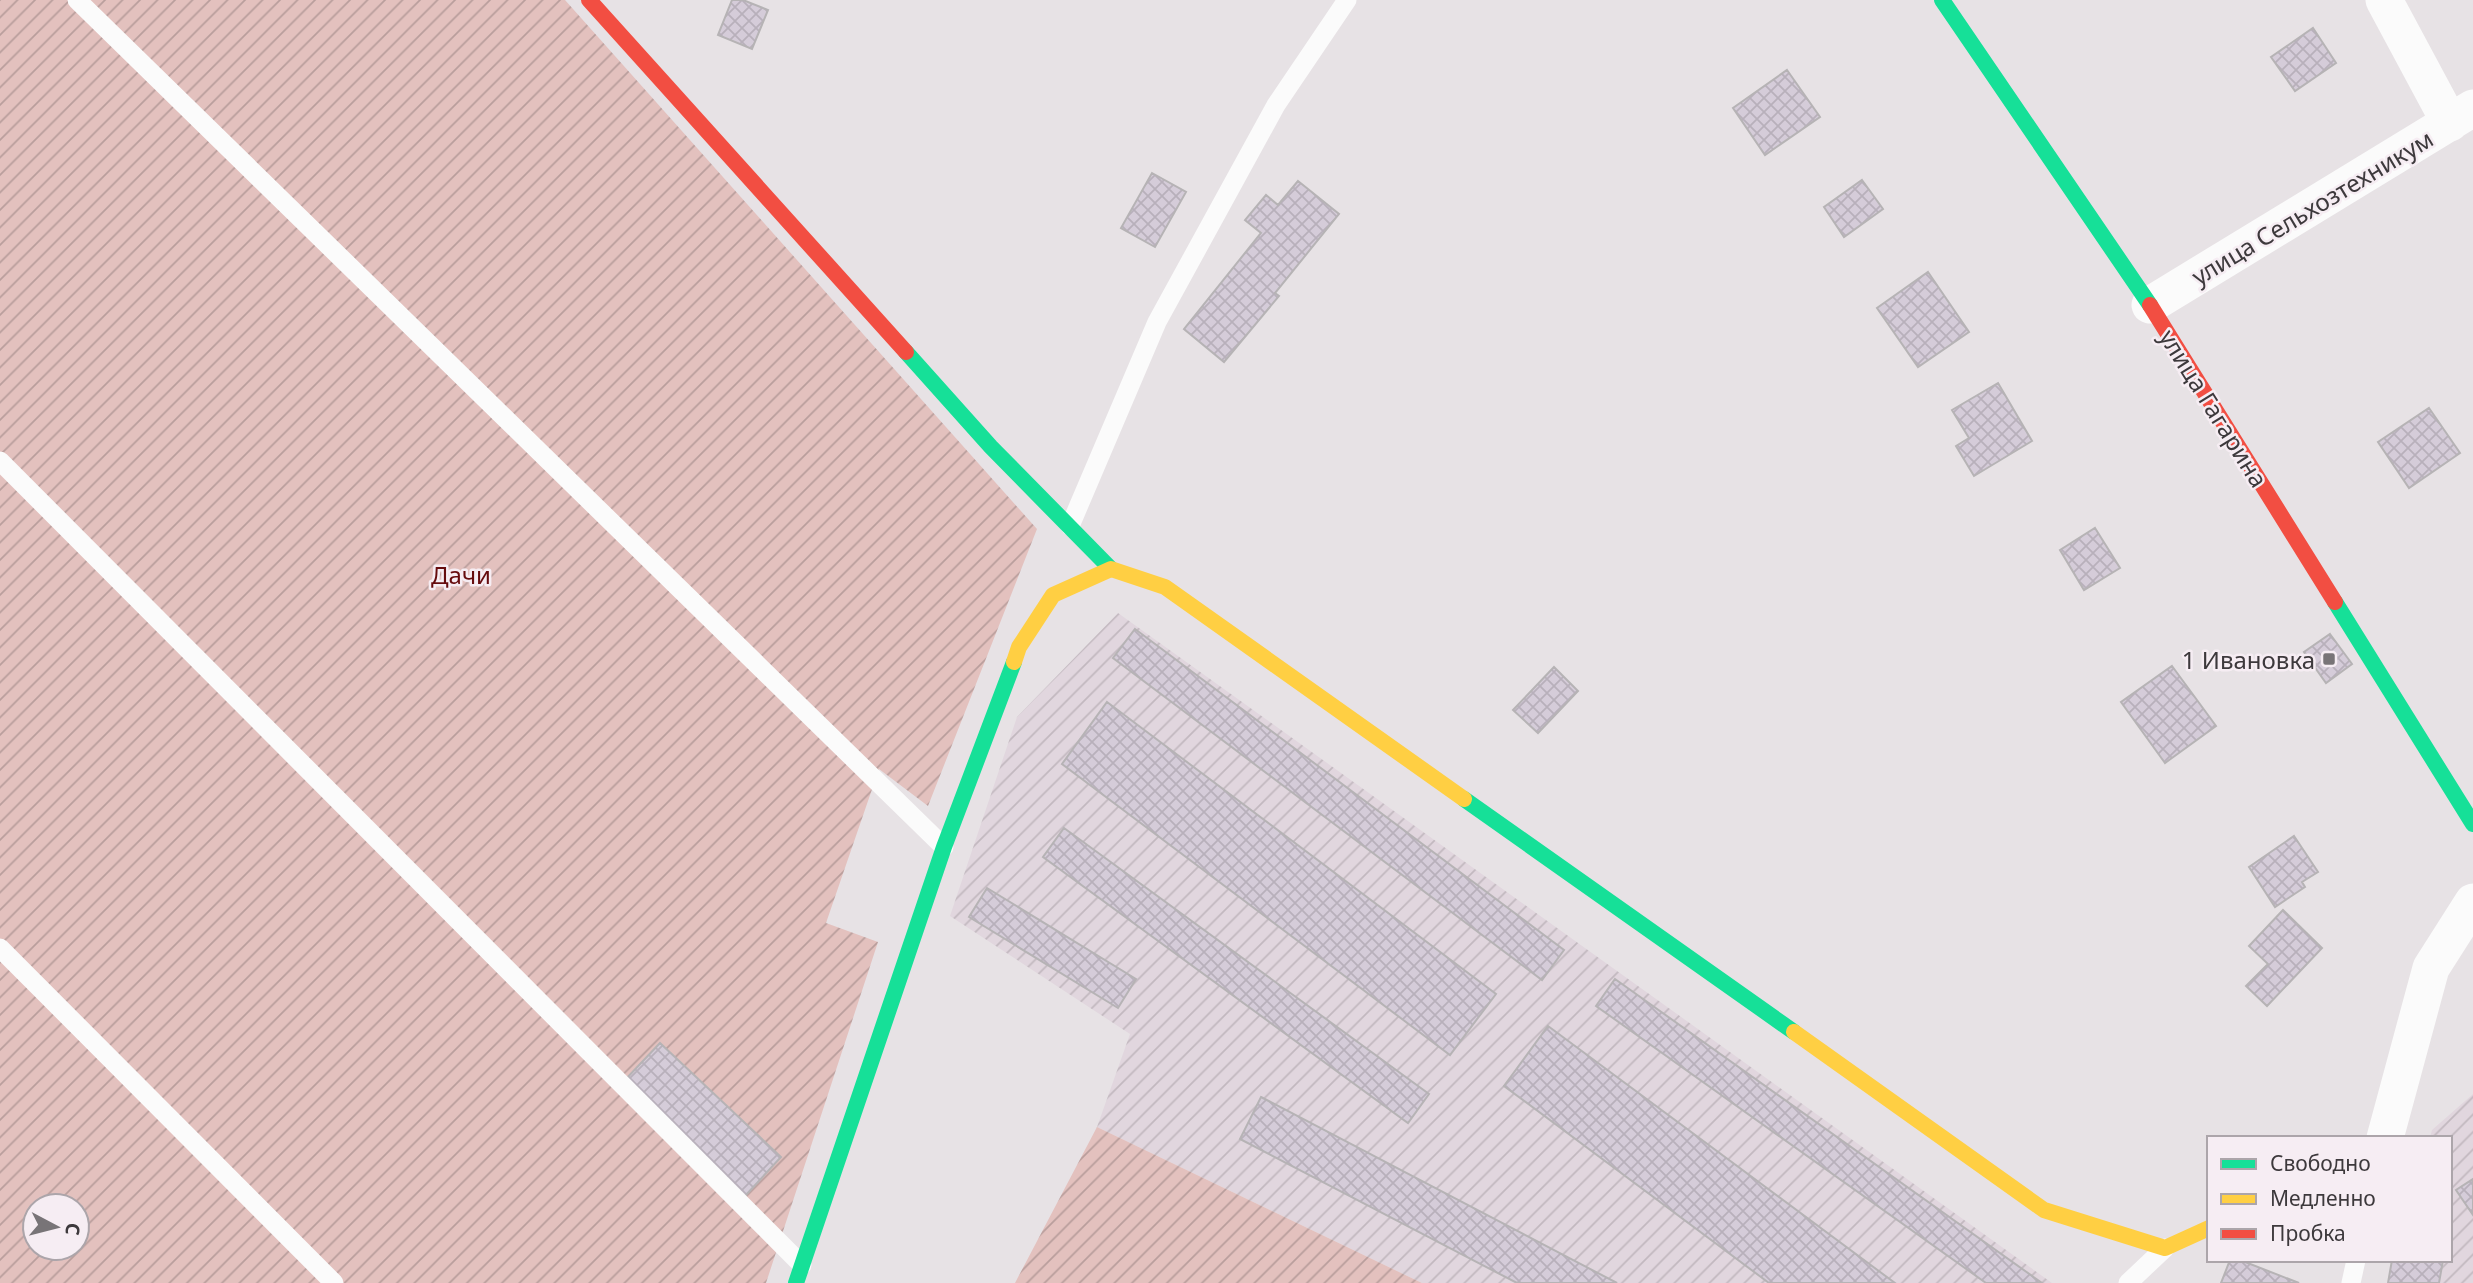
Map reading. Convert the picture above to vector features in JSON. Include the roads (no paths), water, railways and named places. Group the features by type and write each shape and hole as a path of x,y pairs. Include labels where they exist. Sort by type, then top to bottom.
{"street":[{"path":"589,0 991,447 1111,569 1165,587 2044,1210 2165,1248 2207,1228"},
{"name":"улица Гагарина","path":"1942,0 2150,305 2473,824"},
{"path":"2384,0 2462,116"},
{"name":"улица Сельхозтехникум","path":"2150,305 2462,116"},
{"path":"799,1274 944,846 1019,647 1054,595 1111,569"},
{"path":"2386,1136 2431,968 2473,902"}],"lane":[{"path":"77,0 944,846"},
{"path":"1070,526 1157,322 1276,105 1347,0"},
{"path":"0,461 799,1274"},
{"path":"0,948 334,1283"},
{"path":"2128,1283 2165,1248"},
{"path":"2351,1283 2356,1262"}],"place":[{"name":"1 Ивановка","path":"2329,659"}],"park label":[{"name":"Дачи","path":"461,574"}]}
